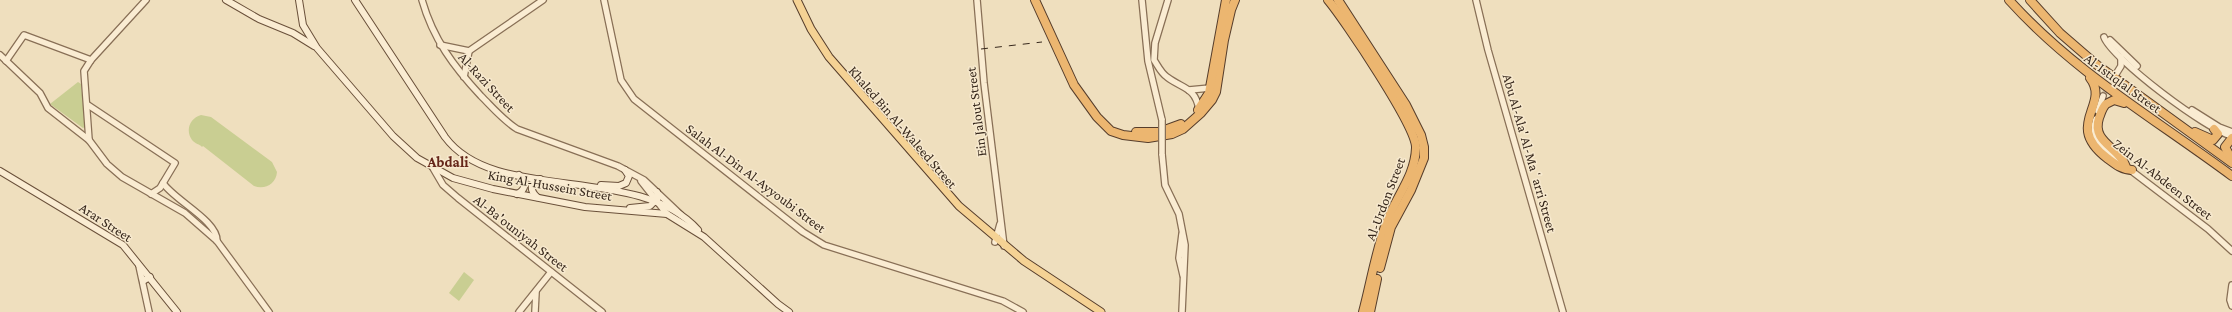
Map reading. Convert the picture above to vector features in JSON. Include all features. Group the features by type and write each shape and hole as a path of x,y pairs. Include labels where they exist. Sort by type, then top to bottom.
{"highway":[{"path":"1036,0 1080,87 1101,115 1115,127 1135,132 1159,132 1181,124 1199,109 1210,88 1226,0"},
{"path":"1039,0 1051,30"},
{"path":"1056,40 1074,85 1103,124 1111,131 1123,135 1159,137 1184,128 1201,113 1214,96 1227,25 1236,0"},
{"name":"Al-Urdon Street","path":"1328,0 1366,49 1415,120 1424,147 1420,169 1391,227 1370,312"},
{"name":"Al-Urdon Street","path":"1338,0 1415,137 1416,148 1412,172 1392,209 1383,232 1363,312"},
{"name":"Al-Istiqlal Street","path":"2008,0 2032,25 2087,74 2232,176"},
{"name":"Al-Istiqlal Street","path":"2030,0 2060,33 2082,52 2187,131 2232,162"},
{"path":"2087,74 2094,83 2096,91 2087,124 2091,141 2096,149 2121,168 2129,168"},
{"path":"2128,104 2114,100 2108,102 2102,109 2097,127 2102,139 2121,156 2129,168"},
{"path":"2187,131 2213,140 2218,134 2214,129"},
{"path":"2232,137 2225,147 2232,162"}],"main road":[{"path":"226,0 259,19 293,33 317,48"},
{"name":"King Al-Hussein Street","path":"299,0 303,24 317,48 401,145 433,168 453,178 517,194 585,207 613,208 667,214 704,237 782,307 790,312"},
{"path":"355,0 452,146 483,167 541,179 585,185 655,202 682,216 704,237"},
{"name":"Khaled Bin Al-Waleed Street","path":"793,0 806,28 826,58 972,224 1101,312"},
{"name":"Khaled Bin Al-Waleed Street","path":"797,0 811,29 830,57 959,206 996,240"},
{"path":"585,185 623,185 629,176 625,170"},
{"name":"Arar Street","path":"1,172 123,245 137,260 178,312"},
{"path":"517,194 523,190 525,185 524,181 519,175"},
{"path":"537,197 532,191 531,185 535,181 541,179"},
{"path":"613,208 644,207 655,202 658,196 657,192"},
{"path":"143,281 150,277"},
{"name":"King Al-Hussein Street","path":"782,307 797,312"}],"street":[{"path":"89,140 88,105 84,71 91,60 146,0"},
{"name":"Al-Razi Street","path":"422,0 430,24 440,45 464,77 500,116 518,129 634,174 644,180 682,216"},
{"path":"464,77 469,51 543,0"},
{"name":"Salah Al-Din Al-Ayyoubi Street","path":"604,0 614,55 624,87 634,99 817,241 1003,301 1023,312"},
{"name":"Ein Jalout Street","path":"977,0 1004,246"},
{"path":"1142,0 1148,61 1162,120 1162,154 1165,185 1179,214 1183,230 1179,258 1183,277 1182,312"},
{"path":"1168,0 1155,43 1154,60 1166,76 1189,90 1196,98 1199,109"},
{"name":"Abu Al-Ala' Al-Maʻarri Street","path":"1476,0 1488,50 1563,312"},
{"path":"6,61 24,35 91,60"},
{"path":"2232,132 2216,125 2169,95 2104,37 2121,57 2169,95 2214,129 2232,137"},
{"path":"440,45 469,51"},
{"path":"0,55 40,93 48,108 89,140 108,164 122,177 185,213 217,241 269,312"},
{"path":"2121,57 2118,71 2127,66 2132,66"},
{"path":"1189,90 1210,88"},
{"name":"Zein Al-Abdeen Street","path":"2104,96 2094,125 2095,138 2100,145 2208,229 2232,251"},
{"path":"88,105 175,163 160,188 151,194"},
{"name":"Al-Ba'ouniyah Street","path":"433,168 443,184 458,198 602,312"},
{"name":"Al-Razi Street","path":"634,174 649,189 655,202 667,214"},
{"path":"163,183 174,196 211,226 217,235 217,241"},
{"path":"185,213 189,208"},
{"name":"Ein Jalout Street","path":"996,240 1001,222"},
{"path":"137,260 149,312"},
{"path":"519,312 550,272"},
{"path":"2232,285 2230,297 2232,306"},
{"path":"535,312 536,291"}],"green space":[{"path":"78,82 81,84 85,127 83,128 50,104"},
{"path":"201,115 211,117 272,162 277,172 275,180 266,186 254,186 203,146 202,147 193,141 190,136 189,128 191,122"},
{"path":"464,272 474,280 459,301 449,293"}],"tunnel":[{"path":"2103,96 2115,75"}],"railway":[{"path":"981,49 1042,42"}],"district":[{"name":"Abdali","path":"448,162"}]}
